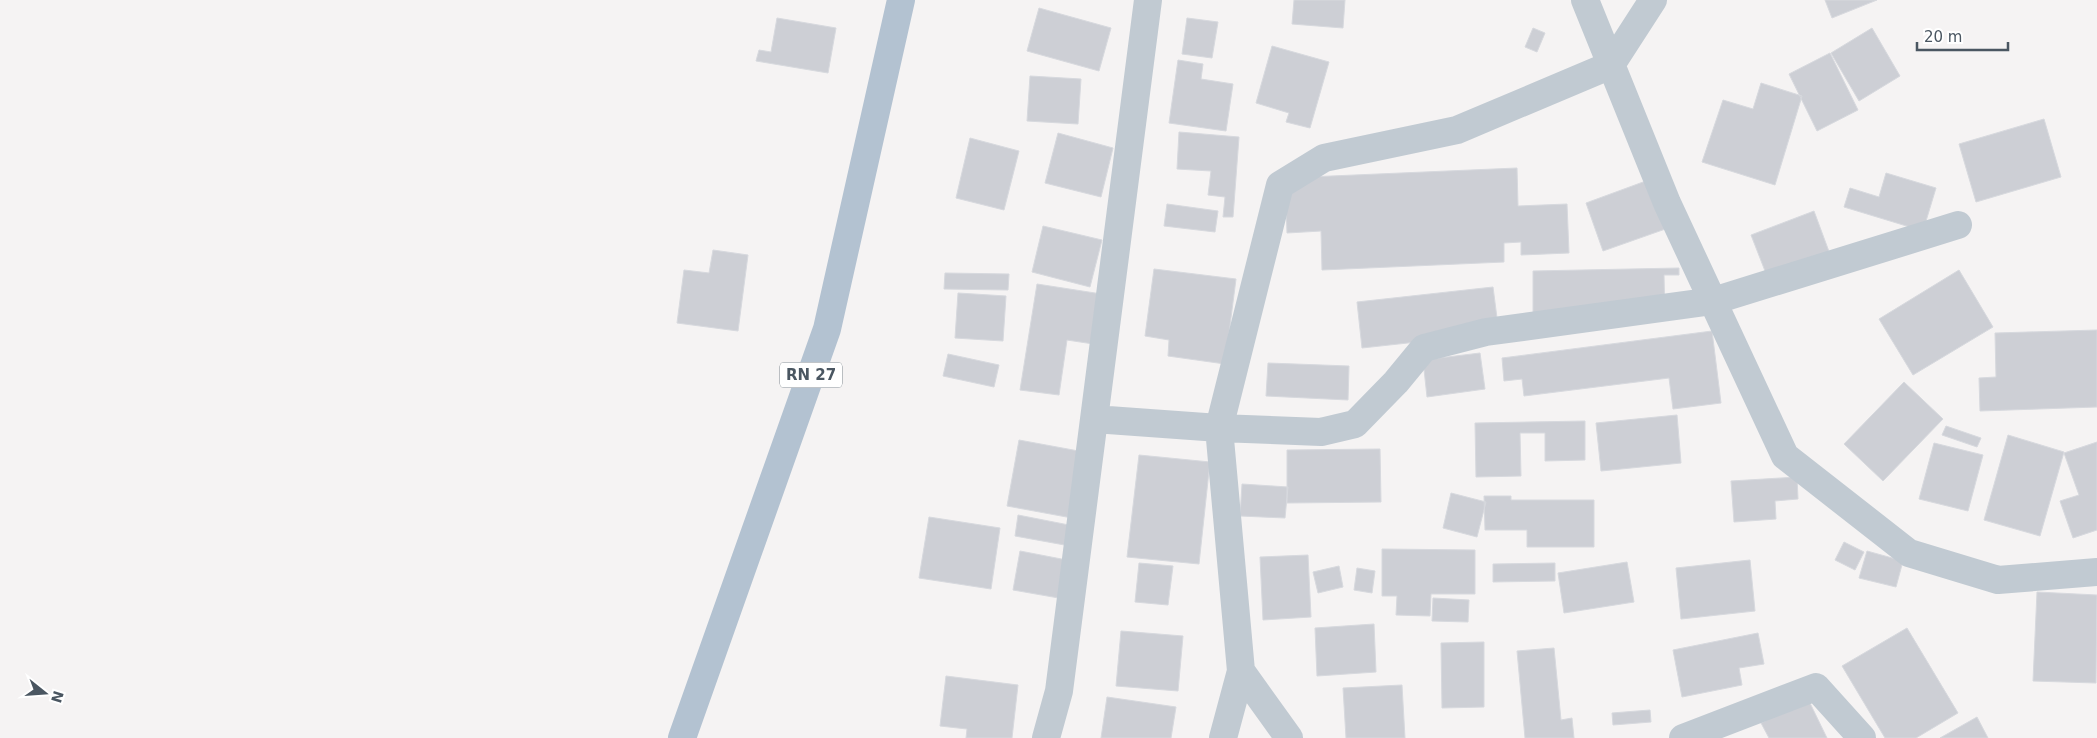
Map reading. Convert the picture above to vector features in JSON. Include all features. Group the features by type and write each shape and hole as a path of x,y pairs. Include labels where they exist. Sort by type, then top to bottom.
{"main road":[{"name":"RN 27","path":"682,738 828,329 902,0"}],"street":[{"path":"1046,738 1059,691 1148,0"},
{"path":"1585,0 1667,203 1785,456 1909,553 1998,580 2097,572"},
{"path":"1223,738 1241,671 1219,428 1280,185 1324,158 1457,130 1612,65 1653,0"},
{"path":"1094,420 1321,432 1355,424 1396,382 1424,348 1486,332 1713,301 1958,225"},
{"path":"1241,671 1289,738"},
{"path":"1683,738 1816,686 1862,738"}],"building":[{"path":"1294,0 1345,0 1343,28 1292,24"},
{"path":"1825,0 1877,0 1832,18"},
{"path":"1039,8 1111,28 1099,71 1027,51"},
{"path":"777,18 836,28 828,73 756,61 759,50 771,52"},
{"path":"1187,18 1218,22 1212,58 1182,54"},
{"path":"1533,28 1545,33 1537,52 1525,47"},
{"path":"1872,28 1900,76 1859,101 1831,53"},
{"path":"1272,46 1329,62 1310,128 1286,122 1289,113 1256,103"},
{"path":"1830,53 1858,110 1817,131 1789,74"},
{"path":"1178,60 1203,64 1201,79 1233,84 1226,131 1169,123"},
{"path":"1030,76 1081,79 1078,124 1027,121"},
{"path":"1761,83 1802,96 1775,185 1702,162 1723,100 1753,109"},
{"path":"2044,119 2061,177 1976,202 1959,144"},
{"path":"1179,132 1239,137 1233,217 1223,217 1225,197 1208,195 1211,171 1177,169"},
{"path":"1058,133 1113,148 1101,197 1045,183"},
{"path":"970,138 1019,151 1004,210 956,198"},
{"path":"1517,168 1518,206 1567,204 1569,253 1521,255 1521,242 1504,243 1504,262 1322,270 1321,231 1287,233 1285,178"},
{"path":"1886,173 1936,188 1923,231 1844,207 1850,188 1879,197"},
{"path":"1654,178 1671,227 1603,251 1586,203"},
{"path":"1167,204 1218,211 1215,232 1164,226"},
{"path":"1814,211 1834,265 1772,289 1751,235"},
{"path":"1043,226 1102,240 1090,287 1032,272"},
{"path":"713,250 748,255 738,331 677,323 684,270 709,273"},
{"path":"1679,268 1679,275 1664,275 1665,320 1533,322 1533,271"},
{"path":"1154,269 1236,279 1225,364 1168,356 1169,340 1145,336"},
{"path":"1959,270 1993,327 1913,375 1879,319"},
{"path":"945,273 1009,274 1008,290 944,289"},
{"path":"1037,284 1108,295 1100,345 1067,340 1059,395 1020,390"},
{"path":"1493,287 1497,318 1517,331 1362,348 1357,302"},
{"path":"958,293 1006,296 1003,341 955,338"},
{"path":"2097,330 2097,407 1980,411 1979,378 1996,377 1995,333"},
{"path":"1712,331 1721,403 1673,409 1669,378 1524,396 1522,379 1504,381 1502,358"},
{"path":"1480,353 1485,389 1427,397 1423,360"},
{"path":"948,354 999,365 994,387 943,376"},
{"path":"1268,363 1349,366 1348,400 1266,396"},
{"path":"1904,382 1943,419 1883,481 1844,444"},
{"path":"1677,415 1681,463 1601,471 1596,423"},
{"path":"1585,421 1585,460 1545,461 1545,433 1520,433 1521,476 1476,477 1475,423"},
{"path":"1946,426 1981,438 1977,447 1942,435"},
{"path":"2008,435 2064,452 2040,536 1984,520"},
{"path":"1019,440 1084,452 1072,518 1007,506"},
{"path":"2097,442 2097,530 2073,538 2060,501 2079,495 2064,453"},
{"path":"1934,443 1983,455 1968,511 1919,499"},
{"path":"1380,449 1381,502 1287,503 1287,450"},
{"path":"1139,455 1210,462 1199,564 1127,557"},
{"path":"1797,477 1798,499 1775,501 1776,519 1734,522 1731,481"},
{"path":"1242,484 1288,487 1285,518 1240,516"},
{"path":"1451,493 1486,502 1477,537 1443,528"},
{"path":"1484,496 1511,496 1511,500 1594,500 1594,547 1527,547 1527,530 1485,530"},
{"path":"1018,515 1074,526 1070,546 1015,536"},
{"path":"929,517 1000,528 991,589 919,578"},
{"path":"1844,542 1864,552 1855,570 1835,560"},
{"path":"1382,549 1475,550 1475,594 1431,594 1430,616 1396,615 1397,596 1382,596"},
{"path":"1020,551 1077,562 1070,600 1013,590"},
{"path":"1867,551 1903,561 1896,587 1859,578"},
{"path":"1308,555 1311,617 1263,620 1260,557"},
{"path":"1750,560 1755,611 1681,619 1676,568"},
{"path":"1627,562 1634,602 1564,613 1558,573"},
{"path":"1139,563 1173,566 1168,605 1135,602"},
{"path":"1555,563 1555,581 1493,582 1493,564"},
{"path":"1339,566 1343,587 1318,593 1313,572"},
{"path":"1357,568 1375,571 1372,593 1354,590"},
{"path":"2037,592 2097,595 2096,683 2033,681"},
{"path":"1433,598 1469,600 1468,622 1432,621"},
{"path":"1374,624 1376,672 1317,676 1315,628"},
{"path":"1907,628 1958,713 1916,738 1885,738 1842,666"},
{"path":"1121,631 1183,636 1178,691 1116,686"},
{"path":"1758,633 1764,664 1739,668 1742,685 1682,697 1673,650"},
{"path":"1484,642 1484,707 1442,708 1441,643"},
{"path":"1554,648 1561,720 1572,718 1574,738 1525,738 1517,651"},
{"path":"946,676 1018,685 1012,738 966,738 967,729 940,726"},
{"path":"1402,685 1405,738 1346,738 1343,688"},
{"path":"1107,697 1176,707 1171,738 1101,738"},
{"path":"1808,699 1827,738 1769,738 1761,723"},
{"path":"1650,710 1651,722 1613,725 1612,713"},
{"path":"1977,717 1988,738 1940,738"}]}
